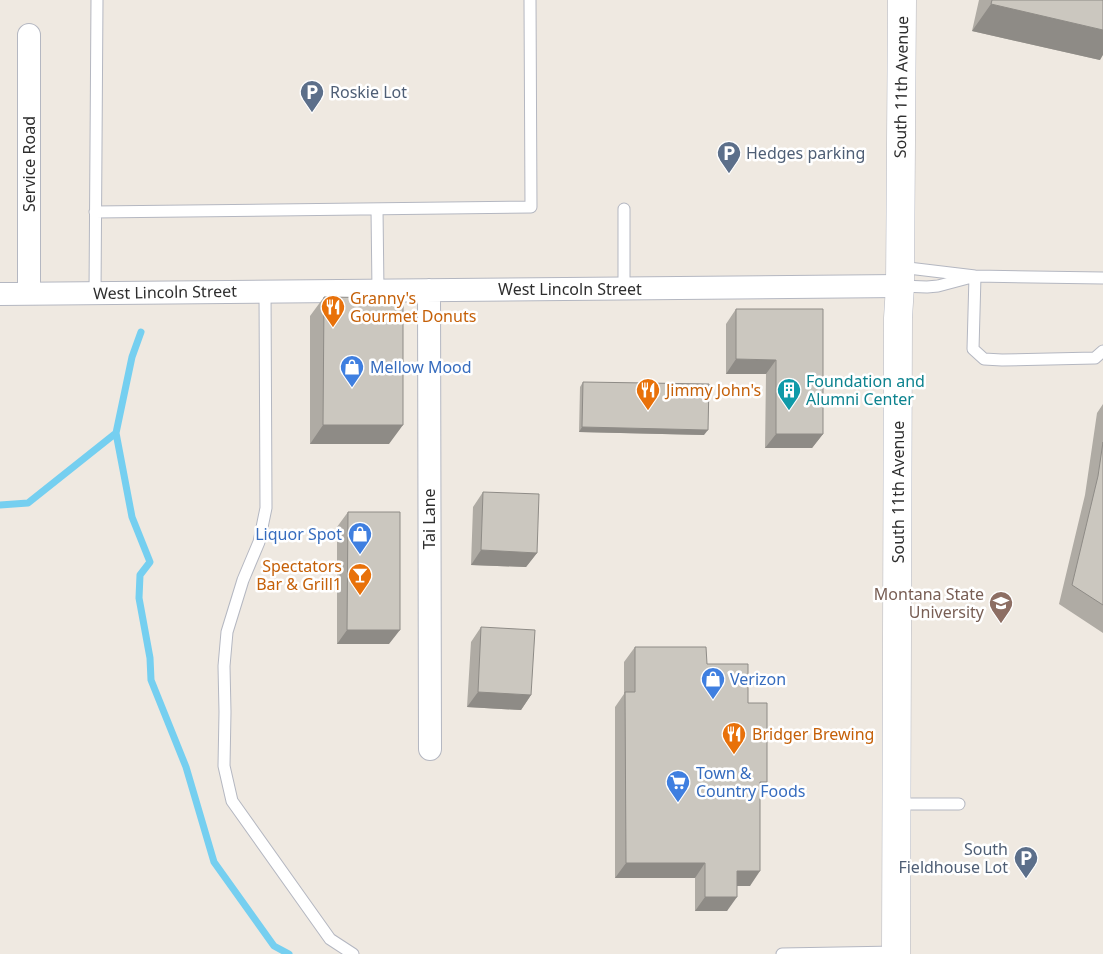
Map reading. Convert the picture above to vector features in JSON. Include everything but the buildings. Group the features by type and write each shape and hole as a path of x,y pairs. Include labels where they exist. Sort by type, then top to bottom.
{"street":[{"name":"South 11th Avenue","path":"896,953 898,318 902,0"},
{"name":"Service Road","path":"29,35 29,293"},
{"name":"West Lincoln Street","path":"0,294 624,288 899,277"},
{"name":"Tai Lane","path":"429,290 430,749"}],"lane":[{"path":"95,293 97,0"},
{"path":"95,212 531,207 530,0"},
{"path":"377,209 378,291"},
{"path":"624,209 624,288"},
{"path":"899,277 927,287 975,276"},
{"path":"975,276 974,348 984,359 1095,358 1103,351"},
{"path":"899,277 1103,278"},
{"path":"265,292 266,508 259,542 227,632 224,666 224,766 232,801 330,939 353,954"},
{"path":"897,804 959,804"},
{"path":"782,954 896,953"}],"waterway":[{"path":"0,505 28,503 116,433 132,357 141,332"},
{"path":"116,433 132,517 150,562 140,575 139,598 150,658 151,680 186,767 214,862 274,946 289,954"}],"place":[{"name":"Roskie Lot","path":"312,113"},
{"name":"Hedges parking","path":"729,174"},
{"name":"Granny's Gourmet Donuts","path":"333,328"},
{"name":"Mellow Mood","path":"352,388"},
{"name":"Jimmy John's","path":"648,411"},
{"name":"Foundation and Alumni Center","path":"789,411"},
{"name":"Liquor Spot","path":"360,555"},
{"name":"Spectators Bar & Grill1","path":"360,596"},
{"name":"Montana State University","path":"1001,624"},
{"name":"Verizon","path":"713,700"},
{"name":"Bridger Brewing","path":"734,755"},
{"name":"Town & Country Foods","path":"678,803"},
{"name":"South Fieldhouse Lot","path":"1026,879"}]}
